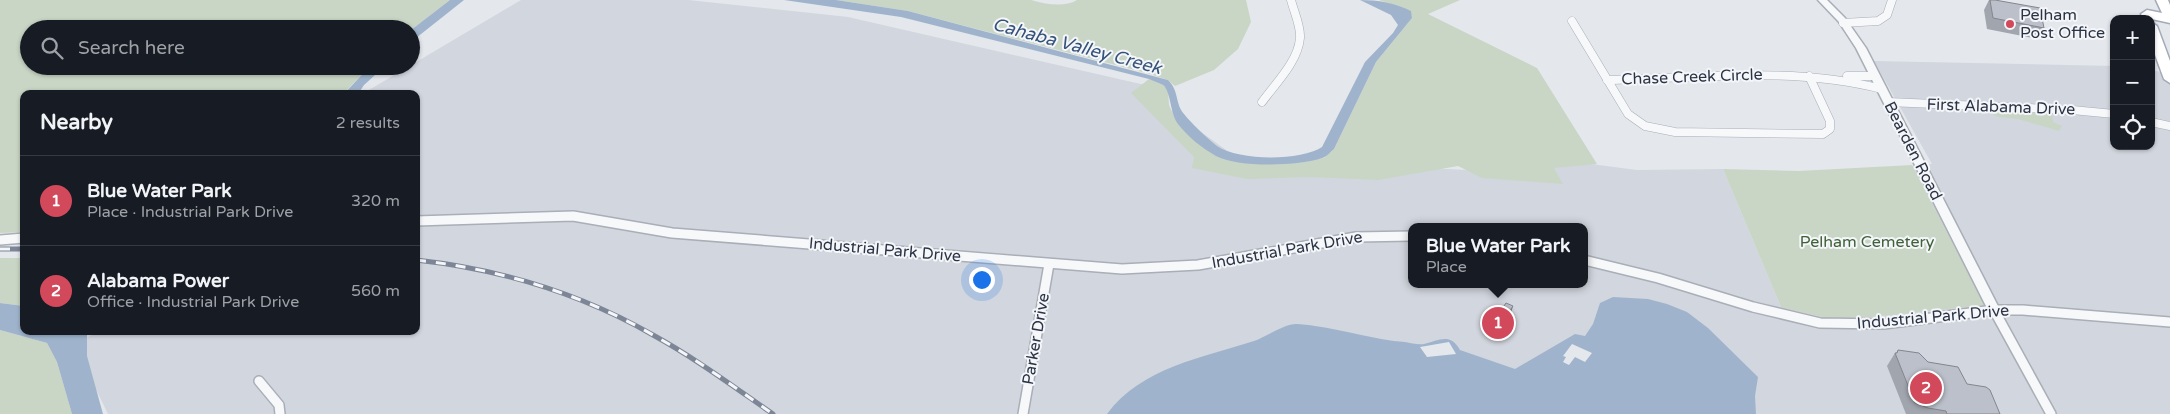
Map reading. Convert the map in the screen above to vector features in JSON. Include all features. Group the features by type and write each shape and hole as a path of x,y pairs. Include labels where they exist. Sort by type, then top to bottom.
{"main road":[{"path":"2162,0 2170,18"},
{"path":"2146,12 2170,18"},
{"path":"2155,37 2168,72"}],"street":[{"path":"1262,102 1294,57 1299,44 1299,33 1291,0"},
{"name":"Bearden Road","path":"1822,0 1843,23 1861,48 1994,310"},
{"path":"1843,23 1870,22 1883,18 1887,15 1892,0"},
{"path":"1572,21 1607,80"},
{"name":"Chase Creek Circle","path":"1809,76 1830,121 1830,129 1823,134 1684,133 1641,128 1628,114 1607,80 1751,75 1809,76 1850,81 1882,89"},
{"name":"Chase Creek Circle","path":"1822,77 1875,76"},
{"name":"First Alabama Drive","path":"1888,102 2080,110 2110,114"},
{"path":"2155,123 2170,126"},
{"name":"Industrial Park Drive","path":"420,221 573,216 672,233 816,243 1122,269 1179,268 1337,239 1374,235 1408,236"},
{"path":"0,240 20,238"},
{"name":"Industrial Park Drive","path":"1588,261 1658,278 1753,307 1820,323 1884,324 1994,310 2031,311 2170,322"},
{"name":"Parker Drive","path":"1023,414 1049,264"},
{"path":"1994,310 2051,414"},
{"path":"259,381 279,405 280,414"}],"shaded area":[{"path":"521,0 688,0 848,17 1145,85 1171,110 1237,158 1466,170 1515,154 1637,170 1723,169 1781,307 1985,305 1912,166 1932,164 1874,61 2110,66 2110,150 2155,150 2155,71 2170,74 2170,414 108,414 74,344 92,335 420,335 420,90 369,90 394,75 420,75 420,60"}],"green space":[{"path":"0,0 450,0 420,23 420,20 20,20 20,75 361,75 347,90 20,90 20,232 0,233"},
{"path":"836,0 1031,0 1060,5 1077,0 1246,0 1251,22 1238,49 1214,70 1175,86 1168,80 1150,74 908,11"},
{"path":"1379,0 1460,0 1428,14 1537,68 1597,164 1554,168 1563,184 1482,178 1458,166 1378,180 1309,177 1247,179 1192,168 1194,157 1131,93 1149,79 1163,85 1168,90 1169,105 1176,122 1238,162 1324,158 1334,149 1376,62 1412,18 1410,11"},
{"path":"1991,110 2047,111 2052,115 2053,122 2062,126 2059,131 2018,119 1999,117 1994,115"},
{"name":"Pelham Cemetery","path":"1912,165 1985,305 1870,317 1827,318 1781,307 1723,169 1799,171"},
{"path":"0,258 20,258 20,306 0,303"},
{"path":"0,330 47,343 57,362 72,414 0,414"}],"water":[{"path":"450,0 464,0 420,35 420,23"},
{"path":"784,0 836,0 908,11 1168,80 1174,88 1181,110 1200,131 1217,146 1227,151 1254,157 1300,155 1322,147 1365,62 1393,33 1398,25 1391,15 1360,0 1380,1 1399,6 1411,11 1412,18 1376,62 1334,149 1327,156 1311,161 1268,165 1226,160 1206,149 1191,138 1175,120 1166,88 1149,79 901,17"},
{"path":"362,75 375,75 361,90 348,90"},
{"path":"1613,297 1648,299 1667,304 1687,312 1708,328 1758,377 1755,396 1756,414 1107,414 1121,398 1137,385 1155,375 1174,366 1254,341 1286,326 1296,324 1417,344 1448,339 1456,344 1460,350 1515,369 1575,334 1585,336 1593,324 1600,303"},
{"path":"0,303 20,306 20,335 87,335 87,356 103,414 72,414 57,362 47,343 0,330"}],"pier":[{"path":"1449,342 1456,354 1427,357 1420,347"},
{"path":"1572,344 1592,353 1585,362 1575,357 1569,365 1563,362 1566,357 1563,356"}],"building":[{"path":"1990,0 2040,8 2044,28 1993,18"},
{"path":"1506,303 1513,306 1506,317 1511,327 1503,328 1496,314 1499,313"},
{"path":"1898,350 1919,353 1928,362 1958,367 1967,384 1986,387 1990,390 2000,414 1947,414 1946,411 1928,408 1915,403 1895,353"}],"railway":[{"path":"0,249 20,249"},
{"path":"420,261 447,264 508,277 568,295 597,307 625,320 684,353 773,414"}],"place":[{"name":"Pelham Post Office","path":"2010,24"},
{"name":"Blue Water Park","path":"1498,323"},
{"name":"Alabama Power","path":"1926,388"}],"water label":[{"name":"Cahaba Valley Creek","path":"1077,46"}]}
